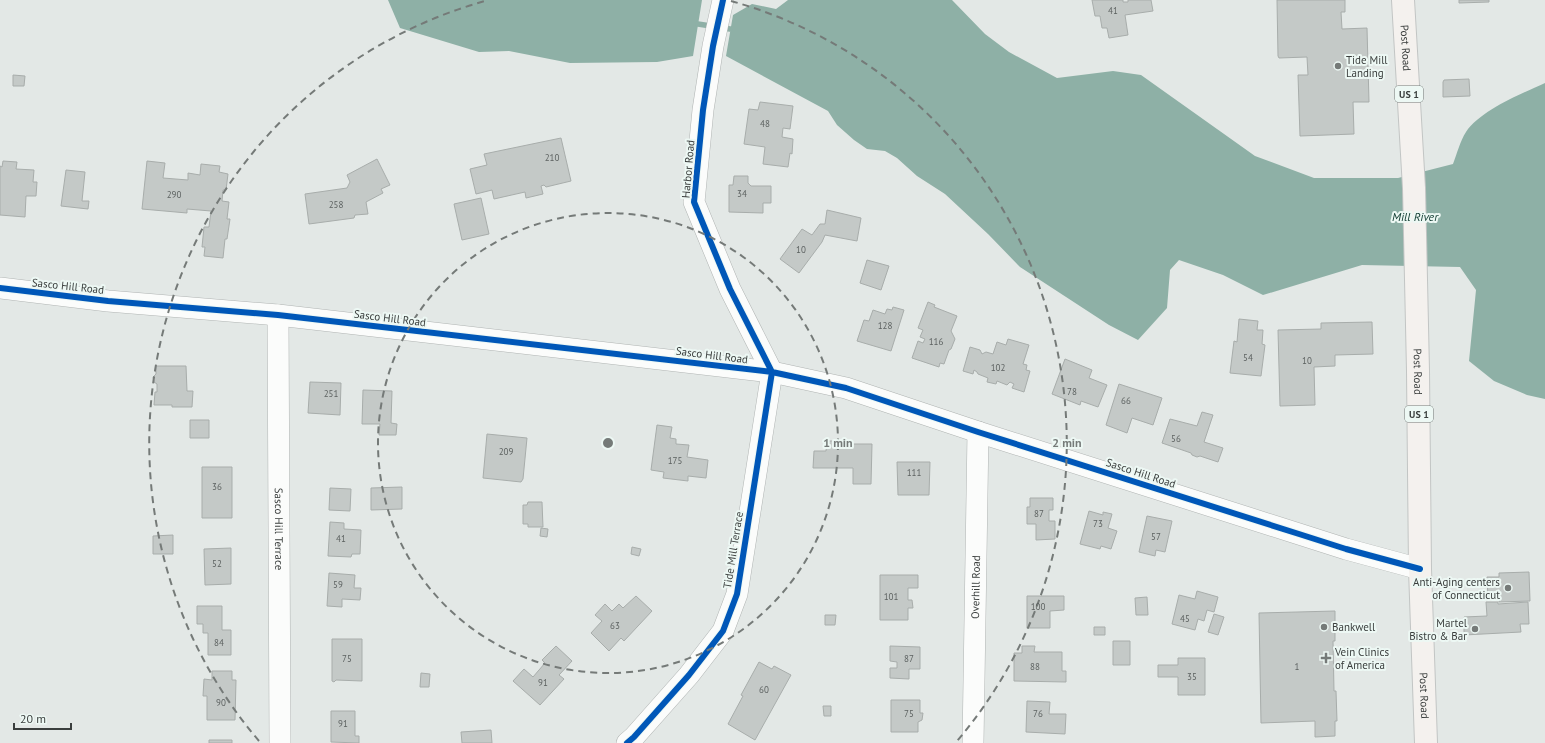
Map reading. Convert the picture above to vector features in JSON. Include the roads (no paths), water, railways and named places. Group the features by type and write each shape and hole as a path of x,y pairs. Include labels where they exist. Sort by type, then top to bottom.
{"main road":[{"name":"Post Road","path":"1403,0 1414,188 1420,569 1426,743"}],"street":[{"name":"Harbor Road","path":"722,4 713,46 703,110 694,202 730,289 772,372"},
{"name":"Sasco Hill Road","path":"0,288 108,301 278,315 772,372 846,388 978,432 1346,549 1420,569"},
{"name":"Sasco Hill Terrace","path":"278,315 280,743"},
{"name":"Tide Mill Terrace","path":"627,743 689,675 723,631 737,594 772,372"},
{"name":"Overhill Road","path":"973,743 978,432"}],"water":[{"path":"388,0 702,0 693,56 657,62 570,63 509,51 479,52 400,28"},
{"name":"Mill River","path":"788,0 952,0 985,34 1009,52 1057,78 1113,71 1141,75 1255,156 1314,178 1398,178 1453,164 1460,143 1466,132 1473,124 1502,103 1545,83 1545,399 1527,395 1494,381 1469,361 1476,290 1460,267 1362,265 1263,295 1223,275 1179,260 1170,270 1167,308 1138,340 1109,325 1020,267 988,234 945,194 917,176 897,158 885,151 867,149 837,125 828,111 726,56 733,15 752,4 776,9"}],"waterway":[{"path":"698,24 730,29"}],"place":[{"name":"Tide Mill Landing","path":"1338,66"},
{"name":"Anti-Aging centers of Connecticut","path":"1508,588"},
{"name":"Bankwell","path":"1324,627"},
{"name":"Martel Bistro & Bar","path":"1475,629"},
{"name":"Vein Clinics of America","path":"1326,658"}]}
